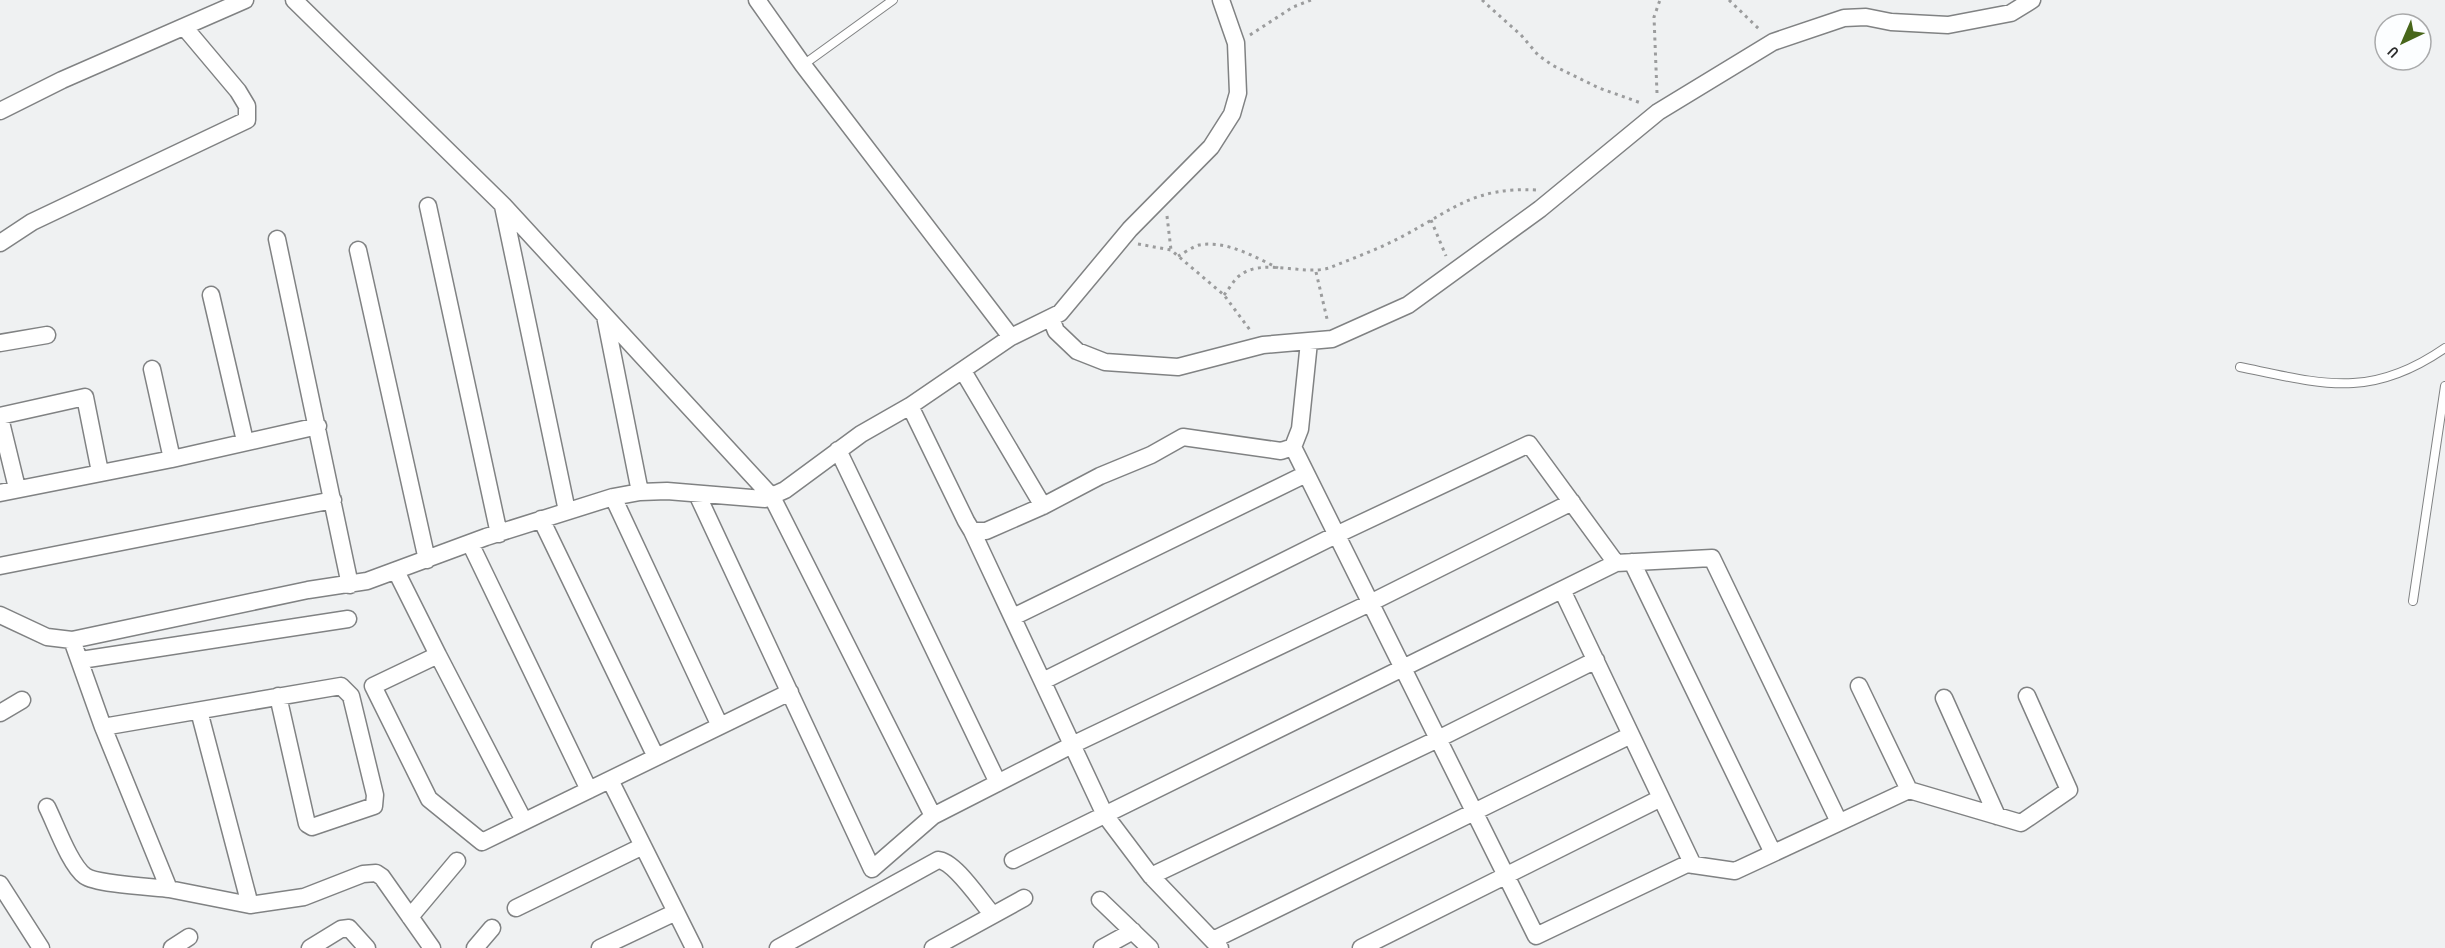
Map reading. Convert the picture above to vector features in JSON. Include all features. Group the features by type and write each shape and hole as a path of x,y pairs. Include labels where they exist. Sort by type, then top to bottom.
{"street":[{"path":"0,111 62,80 245,0"},
{"path":"294,0 503,205 772,497 933,816"},
{"path":"757,0 803,65 1011,338"},
{"path":"0,615 47,638 72,640 308,590 350,585 541,519 613,497 640,492 697,494 752,500 772,497 790,487 838,450 910,406 1011,338 1060,314 1130,229 1211,147 1232,114 1238,93 1236,43 1221,0"},
{"path":"1051,318 1056,332 1077,351 1106,362 1178,367 1263,345 1332,339 1408,305 1506,235 1658,112 1773,42 1844,18 1866,17 1892,22 1948,25 2011,13 2032,0"},
{"path":"0,243 32,222 247,120 247,106 238,91 185,28"},
{"path":"503,205 567,511"},
{"path":"428,206 499,534"},
{"path":"277,238 350,585"},
{"path":"358,250 427,560"},
{"path":"211,295 245,441"},
{"path":"605,315 640,492"},
{"path":"0,344 47,335"},
{"path":"1309,342 1300,429 1293,447 1536,936 1687,864 1735,871 1909,790 2021,823 2069,790 2027,696"},
{"path":"152,369 171,459"},
{"path":"963,371 1043,506"},
{"path":"17,488 0,417 85,397 100,472"},
{"path":"910,406 972,531 1105,815 1151,876 1216,944 1474,811 1631,735"},
{"path":"0,493 171,459 318,426"},
{"path":"972,531 986,531 1043,506 1100,476 1151,455 1182,437 1281,451 1293,447"},
{"path":"1042,681 1336,535 1529,444 1572,502 1624,563 1773,853"},
{"path":"838,450 998,783"},
{"path":"1013,617 1306,474"},
{"path":"697,494 872,869 933,816 1072,745 1370,603 1572,502"},
{"path":"613,497 720,726"},
{"path":"0,566 333,500"},
{"path":"541,519 656,757"},
{"path":"470,543 589,790"},
{"path":"1013,860 1402,667 1562,590 1624,563 1712,558 1839,822"},
{"path":"396,571 524,821"},
{"path":"1562,590 1693,865"},
{"path":"81,660 348,619"},
{"path":"72,640 103,727 169,889"},
{"path":"438,655 373,686 429,799 482,842 790,692"},
{"path":"1151,876 1438,739 1596,660"},
{"path":"103,727 199,711 278,696 335,686 346,688 354,707 375,795 374,807 312,827 307,825 278,696"},
{"path":"1858,686 1909,790"},
{"path":"1944,698 1996,816"},
{"path":"0,712 22,700"},
{"path":"199,711 250,905"},
{"path":"610,780 694,948"},
{"path":"1361,948 1661,798"},
{"path":"47,807 76,866 84,875 99,880 169,889 250,905 304,897 363,874 376,873 382,877 432,948"},
{"path":"516,908 643,846"},
{"path":"778,948 938,860 947,863 956,871 993,915"},
{"path":"410,917 457,861"},
{"path":"0,884 41,948"},
{"path":"933,948 1024,898"},
{"path":"1100,900 1150,948"},
{"path":"600,948 676,912"},
{"path":"310,948 341,928 349,928 367,948"},
{"path":"475,948 492,928"},
{"path":"1102,948 1133,932"},
{"path":"172,948 189,937"}],"lane":[{"path":"803,65 893,0"},
{"path":"2240,367 2314,382 2366,383 2405,371 2445,348"},
{"path":"2413,601 2445,386"}],"path":[{"path":"1236,43 1293,7 1311,0"},
{"path":"1482,0 1515,28 1538,55 1552,65 1571,76 1634,99 1658,112"},
{"path":"1658,112 1654,17 1660,0"},
{"path":"1729,0 1773,42"},
{"path":"1224,295 1240,275 1259,269 1279,268 1316,272 1404,236 1461,202 1482,195 1510,189 1562,191"},
{"path":"1163,194 1171,250"},
{"path":"1430,220 1453,271"},
{"path":"1122,241 1171,250 1224,295 1263,345"},
{"path":"1178,256 1199,245 1214,245 1233,248 1279,268"},
{"path":"1316,272 1332,339"}]}
